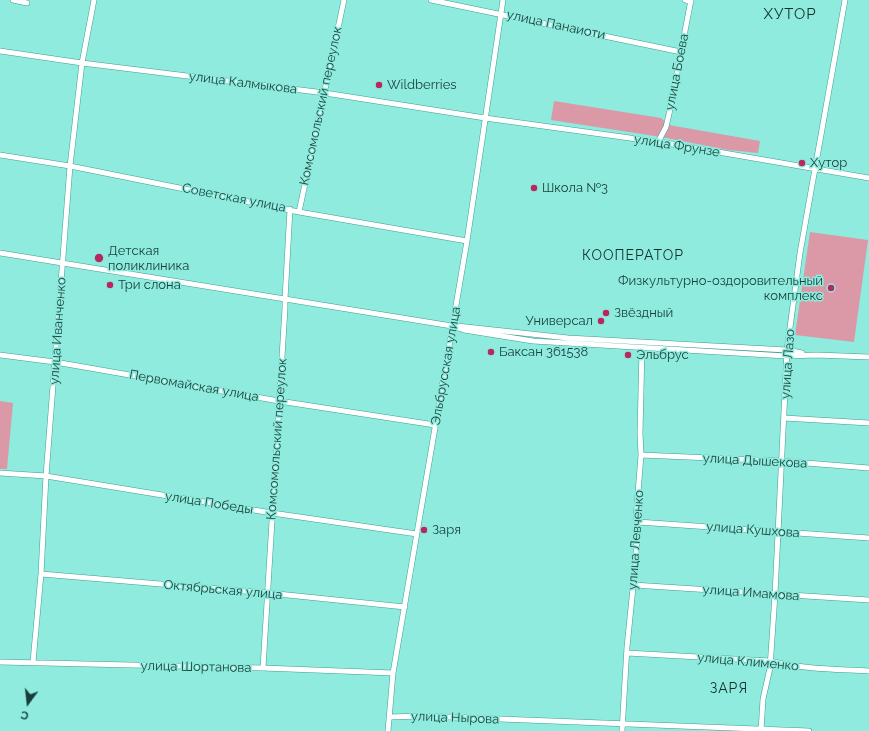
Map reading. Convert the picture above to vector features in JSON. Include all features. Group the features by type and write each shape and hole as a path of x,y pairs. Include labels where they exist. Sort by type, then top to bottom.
{"street":[{"path":"13,0 27,3"},
{"name":"улица Иванченко","path":"33,662 70,166 82,63 94,0"},
{"name":"Комсомольский переулок","path":"299,212 344,0"},
{"name":"улица Панаиоти","path":"431,0 500,13 681,52"},
{"name":"Эльбрусская улица","path":"388,731 388,717 393,673 452,326 468,241 503,0"},
{"path":"685,0 691,1"},
{"name":"улица Лазо","path":"761,730 763,699 770,668 775,594 786,353 800,253 846,0"},
{"name":"улица Боева","path":"658,142 666,127 670,114 691,1"},
{"name":"улица Калмыкова","path":"0,51 82,63 325,93 485,118"},
{"name":"улица Фрунзе","path":"485,118 658,142 869,178"},
{"name":"Советская улица","path":"0,155 70,166 299,212 468,241"},
{"name":"Комсомольский переулок","path":"263,668 280,400 290,209"},
{"path":"0,254 452,326 464,326 568,338 817,355 869,357"},
{"path":"452,326 464,330 533,341 642,348 786,353"},
{"name":"улица Левченко","path":"622,731 638,522 636,518 641,455 640,433 642,348"},
{"name":"Первомайская улица","path":"0,355 55,362 435,425"},
{"path":"784,418 869,423"},
{"name":"улица Дышекова","path":"641,455 869,468"},
{"name":"улица Победы","path":"0,473 46,476 272,513 417,534"},
{"name":"улица Кушхова","path":"638,522 869,538"},
{"name":"Октябрьская улица","path":"40,574 268,593 405,607"},
{"name":"улица Имамова","path":"633,585 869,600"},
{"name":"улица Клименко","path":"627,653 770,661 801,666 869,671"},
{"name":"улица Шортанова","path":"0,662 263,668 393,673"},
{"name":"улица Нырова","path":"388,717 423,716 809,731"}],"shaded area":[{"path":"554,101 661,118 669,125 760,141 758,153 728,150 661,137 551,120"},
{"name":"Физкультурно-оздоровительный комплекс","path":"810,232 868,240 854,342 795,335"},
{"path":"0,401 13,403 7,469 0,469"}],"place":[{"name":"Wildberries","path":"379,85"},
{"name":"Хутор","path":"802,163"},
{"name":"Школа №3","path":"534,188"},
{"name":"Детская поликлиника","path":"99,258"},
{"name":"Три слона","path":"110,285"},
{"name":"Физкультурно-оздоровительный комплекс","path":"831,288"},
{"name":"Звёздный","path":"606,313"},
{"name":"Универсал","path":"601,321"},
{"name":"Баксан 361538","path":"491,352"},
{"name":"Эльбрус","path":"628,355"},
{"name":"Заря","path":"424,530"}],"district":[{"name":"ХУТОР","path":"790,14"},
{"name":"КООПЕРАТОР","path":"633,256"},
{"name":"ЗАРЯ","path":"729,689"}]}
